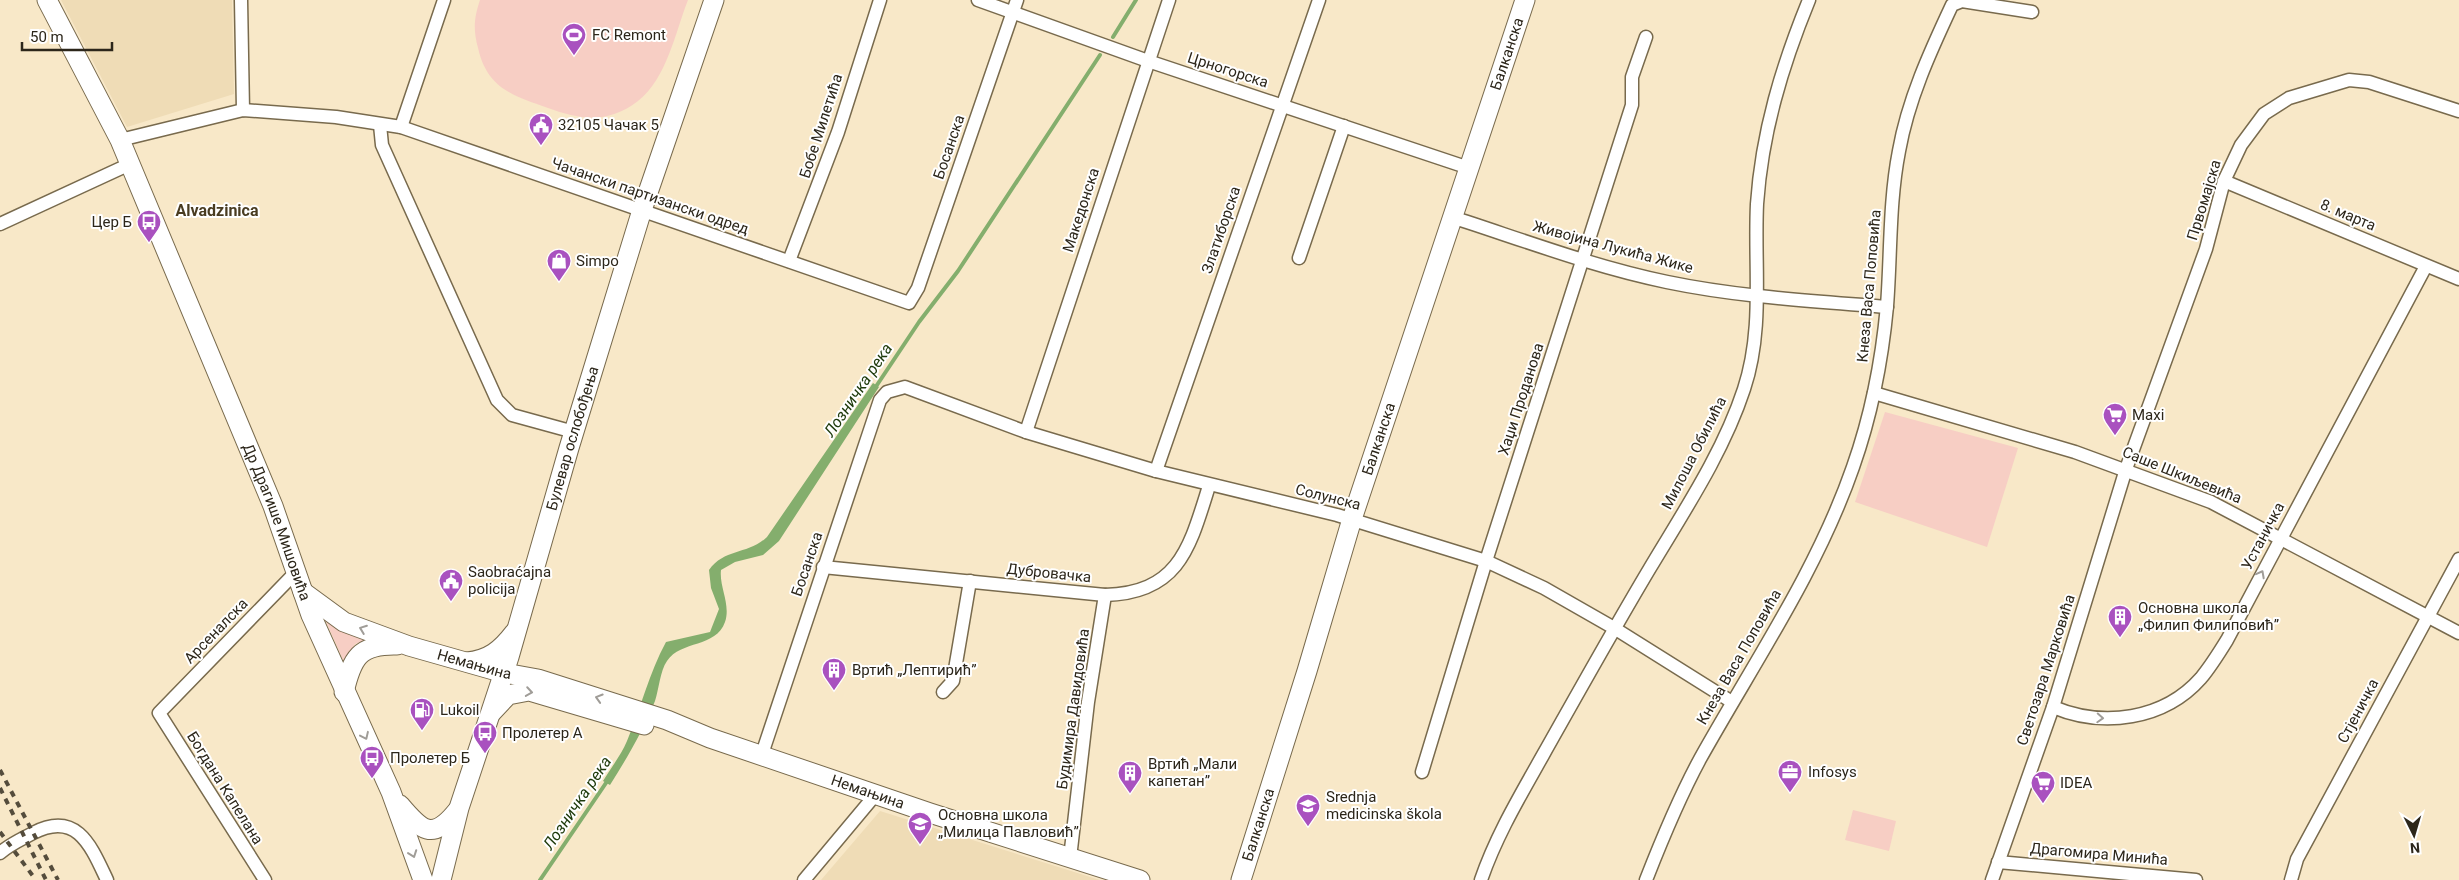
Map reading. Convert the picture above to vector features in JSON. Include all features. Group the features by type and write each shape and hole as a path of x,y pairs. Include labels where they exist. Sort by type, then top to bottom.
{"main road":[{"name":"Др Драгише Мишовића","path":"47,0 120,140 273,506 303,592 344,692 393,795 423,880"},
{"name":"Булевар ослобођења","path":"441,880 459,808 504,673 514,632 642,210 714,0"},
{"name":"Балканска","path":"1241,880 1307,671 1352,519 1525,0"},
{"name":"Немањина","path":"303,592 344,622 409,646 504,673 538,679 667,720 710,738 1140,880"},
{"path":"464,662 480,661 489,657 505,645 514,632"},
{"path":"514,632 519,661 527,673 538,679"},
{"path":"344,692 354,659 362,652 384,645 409,646"},
{"path":"464,662 488,686 492,708"},
{"name":"Немањина","path":"492,708 508,695 529,691 636,723 710,738"},
{"path":"393,795 420,827 430,831 439,829 447,823 459,808"}],"street":[{"path":"241,0 243,110"},
{"path":"401,127 444,0"},
{"name":"Бобе Милетића","path":"789,261 835,140 880,0"},
{"name":"Црногорска","path":"978,0 1015,5 1148,61 1469,168"},
{"name":"Македонска","path":"1026,432 1169,0"},
{"name":"Златиборска","path":"1156,472 1319,0"},
{"name":"Милоша Обилића","path":"1481,880 1503,827 1614,628 1695,492 1734,416 1752,356 1757,296 1757,204 1762,156 1777,84 1809,0"},
{"name":"Кнеза Васа Поповића","path":"1646,880 1666,828 1699,762 1818,550 1853,468 1874,393 1887,307 1894,183 1900,143 1908,108 1947,2 1962,1 2032,12"},
{"name":"Босанска","path":"909,303 918,288 1015,5"},
{"name":"Хаџи Проданова","path":"1422,772 1486,561 1584,260 1632,105 1632,77 1646,37"},
{"name":"Првомајска","path":"2126,469 2206,249 2224,181 2240,145 2264,114 2289,98 2349,80 2370,82 2459,111"},
{"name":"Чачански партизански одред","path":"120,140 243,110 336,117 401,127 909,303"},
{"path":"380,125 382,145 497,400 512,415 574,432"},
{"path":"1299,258 1344,126"},
{"path":"0,224 130,164"},
{"name":"8. марта","path":"2224,181 2459,279"},
{"name":"Живојина Лукића Жике","path":"1452,217 1584,260 1667,282 1757,296 1887,307"},
{"name":"Устаничка","path":"2053,707 2081,716 2102,719 2130,717 2153,711 2185,693 2205,672 2227,640 2426,266"},
{"name":"Солунска","path":"892,391 910,387 1026,432 1156,472 1352,519 1486,561 1544,588 1614,628 1732,702"},
{"name":"Босанска","path":"762,754 880,400 892,391"},
{"name":"Саше Шкиљевића","path":"1874,393 2126,469 2211,502 2459,632"},
{"name":"Светозара Марковића","path":"1992,880 2053,707 2126,469"},
{"name":"Дубровачка","path":"823,567 1105,595 1141,591 1155,584 1178,562 1190,543 1209,486"},
{"name":"Стјеничка","path":"2292,880 2297,859 2459,559"},
{"name":"Арсеналска","path":"159,713 297,571"},
{"path":"943,692 953,681 970,581"},
{"name":"Будимира Давидовића","path":"1070,858 1088,702 1105,595"},
{"name":"Богдана Капелана","path":"159,713 264,880"},
{"path":"804,880 876,794"},
{"path":"0,853 10,845 46,827 66,826 75,830 84,838 107,880"},
{"name":"Драгомира Минића","path":"1998,862 2145,877 2196,880"}],"shaded area":[{"path":"61,0 232,0 234,94 127,127"},
{"name":"FC Remont","path":"480,0 688,0 663,68 648,91 627,108 616,113 594,118 572,115 535,104 513,94 495,81 482,62 476,41 476,12"},
{"path":"873,383 879,387 779,541 763,555 735,562 721,570 727,609 725,622 714,636 673,654 667,661 661,675 655,701 640,734 610,785 603,781 627,741 666,642 710,632 719,609 711,588 709,570 722,558 752,547 767,537"},
{"path":"1885,412 2018,448 1987,547 1855,502"},
{"path":"323,615 369,639 355,644 348,659 343,660"},
{"path":"1853,810 1896,821 1889,851 1845,840"},
{"name":"Основна школа „Милица Павловић”","path":"880,811 1100,880 821,880"}],"waterway":[{"name":"Лозничка река","path":"1113,37 1136,0"},
{"name":"Лозничка река","path":"875,388 919,322 958,271 1100,55"},
{"name":"Лозничка река","path":"540,880 608,780"}],"railway":[{"path":"0,770 58,880"},
{"path":"0,788 46,880"},
{"path":"0,832 36,880"}],"place":[{"name":"FC Remont","path":"574,56"},
{"name":"32105 Чачак 5","path":"541,146"},
{"name":"Цер Б","path":"149,243"},
{"name":"Simpo","path":"559,282"},
{"name":"Maxi","path":"2115,436"},
{"name":"Saobraćajna policija","path":"451,602"},
{"name":"Основна школа „Филип Филиповић”","path":"2120,638"},
{"name":"Вртић „Лептирић”","path":"834,691"},
{"name":"Lukoil","path":"422,731"},
{"name":"Пролетер А","path":"485,754"},
{"name":"Пролетер Б","path":"372,779"},
{"name":"Infosys","path":"1790,793"},
{"name":"Вртић „Мали капетан”","path":"1130,794"},
{"name":"IDEA","path":"2043,804"},
{"name":"Srednja medicinska škola","path":"1308,827"},
{"name":"Основна школа „Милица Павловић”","path":"920,845"}],"district":[{"name":"Alvadzinica","path":"217,210"}]}
